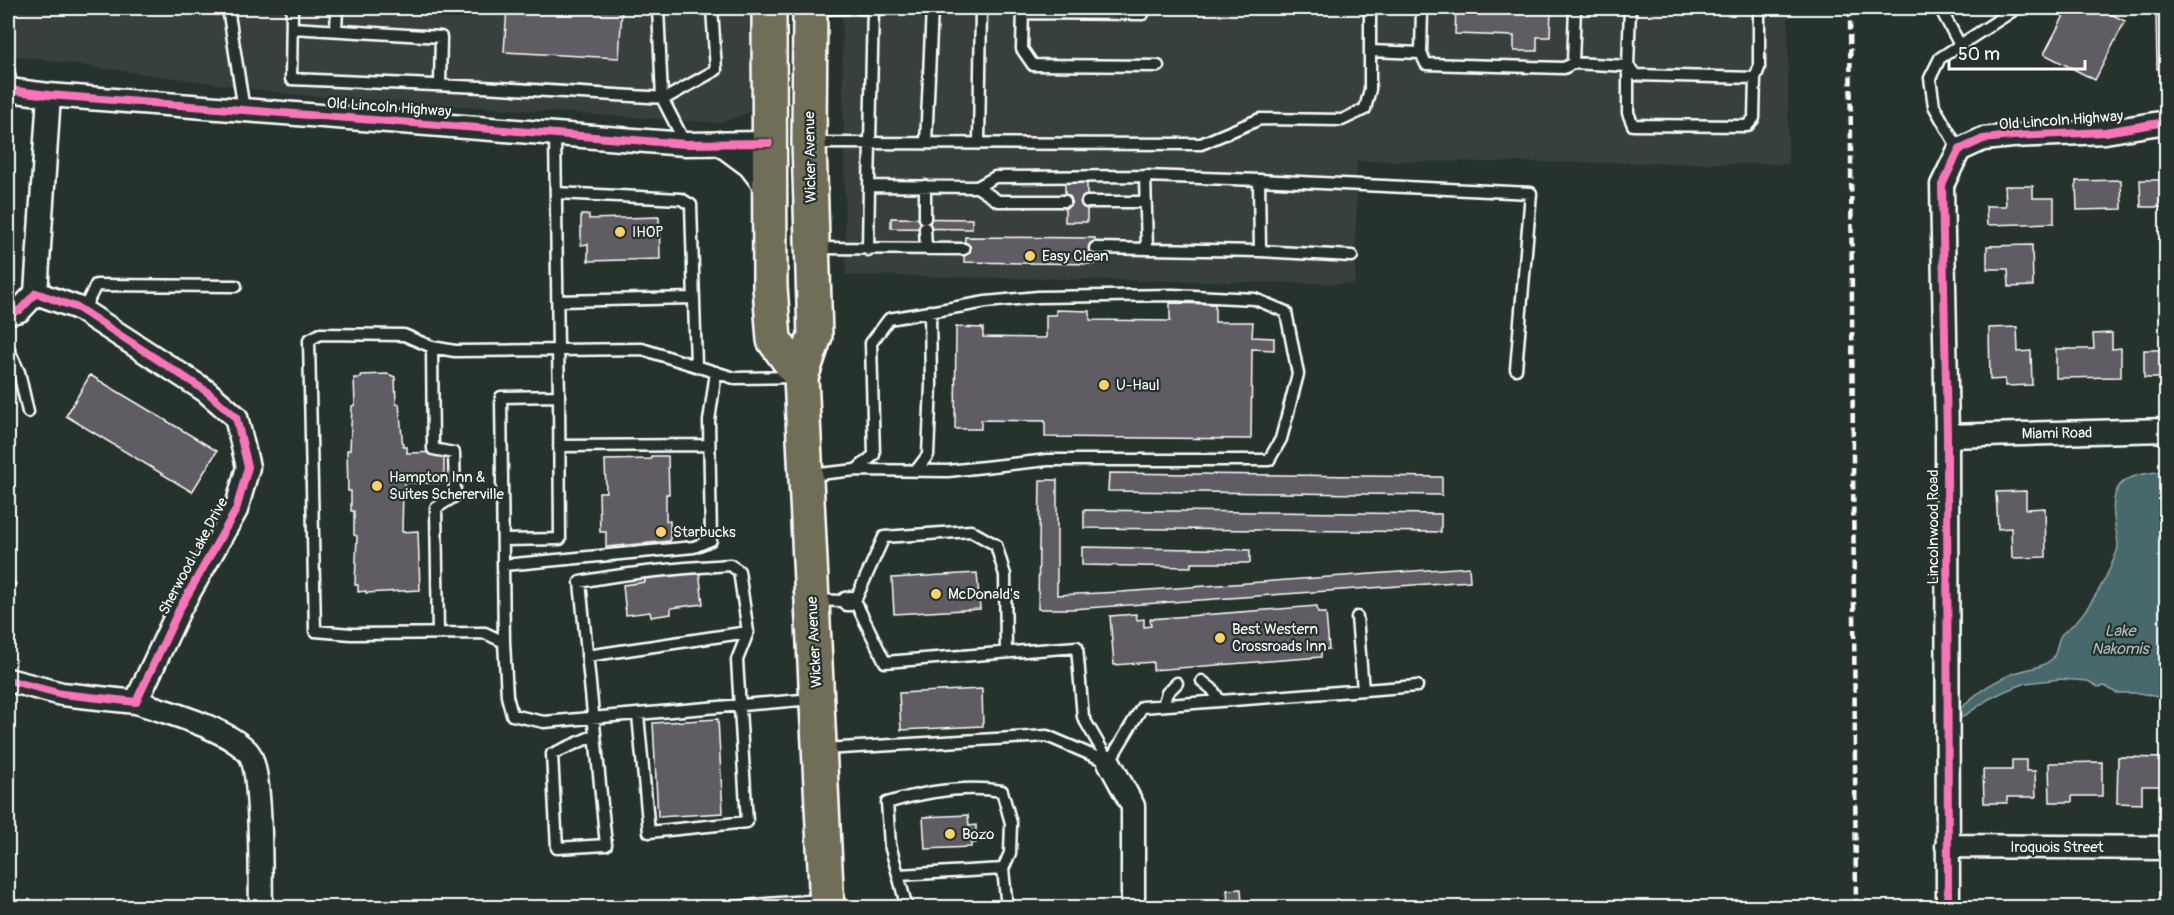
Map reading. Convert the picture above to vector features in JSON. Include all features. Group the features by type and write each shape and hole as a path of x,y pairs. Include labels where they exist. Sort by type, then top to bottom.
{"highway":[{"path":"769,8 770,287 774,339 801,377"},
{"name":"Wicker Avenue","path":"810,8 808,143 815,336 801,377 806,475 827,601 817,699 827,904"},
{"path":"769,143 788,147 792,168 796,238 812,248"}],"street":[{"name":"Old Lincoln Highway","path":"9,83 49,95 685,144 769,143"},
{"path":"8,313 20,310 36,293 49,95"},
{"name":"Old Lincoln Highway","path":"1959,150 1983,139 2105,132 2166,122"},
{"path":"719,143 750,166 770,192"},
{"name":"Lincolnwood Road","path":"1947,908 1947,436 1942,185 1959,150"},
{"name":"Sherwood Lake Drive","path":"36,293 83,310 207,390 236,417 248,466 236,510 180,608 136,702"},
{"name":"Miami Road","path":"1947,436 2166,430"},
{"path":"8,680 62,694 136,702 216,729 250,754 258,783 261,908"},
{"path":"1109,762 1133,806 1133,908"},
{"name":"Iroquois Street","path":"1947,846 2166,848"}],"lane":[{"path":"228,8 244,110"},
{"path":"292,8 291,79 662,98 666,98 716,70 712,8"},
{"path":"336,30 337,8"},
{"path":"658,8 662,98 685,144"},
{"path":"810,8 847,8"},
{"path":"858,8 894,8"},
{"path":"868,250 873,8"},
{"path":"926,143 932,8"},
{"path":"979,143 981,8"},
{"path":"1143,8 1143,14 1023,10 1022,50 1033,64 1158,66"},
{"path":"808,143 1201,144 1260,119 1342,120 1365,109 1370,89 1370,8"},
{"path":"1422,8 1420,52 1426,64 1563,68 1573,63 1628,66 1636,75 1755,78"},
{"path":"1573,63 1575,8"},
{"path":"1630,8 1628,113 1633,125 1747,126 1754,118 1755,78 1759,68 1759,8"},
{"path":"1940,8 1960,45"},
{"path":"1959,150 1934,106 1930,78 1940,58 2017,8"},
{"path":"292,28 441,37 440,85"},
{"path":"1370,51 1420,52"},
{"path":"504,540 560,539 555,134"},
{"path":"869,186 977,187 995,177 1145,176 1531,193 1516,369"},
{"path":"1145,176 1147,248"},
{"path":"1258,180 1260,251"},
{"path":"925,186 926,249"},
{"path":"977,187 998,201 1065,201"},
{"path":"556,193 681,199 691,205 696,365"},
{"path":"1087,202 1145,202"},
{"path":"812,248 964,249"},
{"path":"1095,248 1260,251 1352,256"},
{"path":"83,310 96,285 236,286"},
{"path":"806,475 856,470 948,471 1048,460 1269,460 1281,439 1298,374 1286,312 1255,299 1173,296 1038,297 986,302 889,319 871,343 874,455 856,470"},
{"path":"558,301 693,298"},
{"path":"916,471 928,455 931,385 930,311"},
{"path":"504,642 485,633 351,634 315,631 309,340 320,334 404,335 432,347 455,351 642,349 734,378 801,377"},
{"path":"432,347 433,449 454,453 455,496 436,508 438,633"},
{"path":"8,348 20,372 28,412"},
{"path":"504,565 694,547 711,540 709,421 716,372"},
{"path":"559,396 501,397 504,642 507,696 512,715 544,723 817,699"},
{"path":"559,446 709,446"},
{"path":"827,601 846,605 851,605 855,601 884,537 971,531 996,545 1005,575 1006,652"},
{"path":"596,735 552,754 557,848 606,845 596,735 580,582 664,568 730,565 739,571 748,632 737,660 747,822 649,832 638,715"},
{"path":"855,601 885,662 1077,647 1083,717 1109,762"},
{"path":"1357,617 1363,690"},
{"path":"588,656 748,632"},
{"path":"1202,681 1212,689 1220,701"},
{"path":"1163,705 1167,693 1177,683"},
{"path":"1109,762 1142,707 1417,686"},
{"path":"819,749 1047,736 1109,762"},
{"path":"907,908 890,845 887,803 920,793 984,788 1002,791 1011,823 1010,853 1003,869 1007,908"},
{"path":"899,875 1003,869"},
{"path":"725,908 827,904"}],"shaded area":[{"path":"8,8 751,8 749,112 721,123 297,95 8,55"},
{"path":"842,8 1788,8 1788,164 1357,161 1355,284 846,275"}],"water":[{"name":"Lake Nakomis","path":"2166,471 2166,699 2140,693 2116,693 2105,686 2098,687 2088,681 2060,679 2026,683 2005,691 1961,718 1961,708 1988,687 2002,678 2040,666 2052,659 2060,637 2076,622 2094,597 2117,551 2118,542 2113,509 2114,497 2118,488 2131,477"}],"building":[{"path":"410,8 477,8 477,11"},
{"path":"507,8 622,8 619,58 504,52"},
{"path":"1456,8 1551,8 1550,37 1537,37 1537,51 1514,51 1514,36 1455,34"},
{"path":"1683,8 1741,8 1741,11 1700,11 1700,9"},
{"path":"2068,8 2099,8 2125,21 2095,80 2044,54"},
{"path":"2156,13 2166,13 2166,69 2157,69"},
{"path":"2121,180 2122,209 2077,210 2076,181"},
{"path":"2140,180 2166,180 2166,207 2141,207"},
{"path":"1065,182 1087,182 1087,222 1065,222"},
{"path":"2005,186 2033,186 2033,198 2054,198 2054,223 1987,225 1986,206 2006,206"},
{"name":"IHOP","path":"581,215 589,215 589,219 659,217 660,259 588,261 588,244 581,245"},
{"path":"891,218 972,219 972,229 891,228"},
{"name":"Easy Clean","path":"965,237 1095,238 1095,264 964,262"},
{"path":"2032,245 2033,286 2009,287 2008,269 1987,269 1987,246"},
{"name":"U-Haul","path":"1170,303 1215,304 1215,322 1253,322 1252,337 1274,338 1274,350 1252,349 1251,439 1045,437 1045,421 981,420 981,429 955,429 956,327 983,328 983,337 1046,338 1046,315 1056,315 1056,310 1090,311 1090,320 1170,321"},
{"path":"2017,327 2018,352 2031,351 2032,385 2005,386 2005,379 1990,380 1989,328"},
{"path":"2112,333 2112,349 2121,348 2121,377 2056,378 2056,349 2094,349 2093,334"},
{"path":"2144,350 2166,350 2166,378 2144,378"},
{"name":"Hampton Inn & Suites Schererville","path":"388,374 395,377 396,404 399,404 403,447 407,447 407,453 444,452 444,483 405,483 406,489 403,489 402,532 418,531 420,590 366,593 366,591 358,592 358,585 355,585 357,536 354,535 351,491 348,491 347,450 350,450 352,406 355,405 354,378 361,378 361,375"},
{"path":"90,375 217,451 192,492 66,416"},
{"path":"651,456 668,456 669,494 666,494 666,521 670,521 670,541 606,547 606,532 600,532 599,492 606,492 605,460 651,459"},
{"path":"1109,473 1442,477 1442,495 1108,491"},
{"path":"1040,480 1057,480 1057,595 1469,567 1470,581 1072,609 1038,609"},
{"path":"2026,491 2026,509 2045,508 2046,557 2012,558 2011,528 1998,529 1996,492"},
{"path":"1084,510 1441,514 1441,532 1084,528"},
{"path":"1082,547 1250,550 1250,563 1191,563 1191,567 1082,565"},
{"path":"699,570 703,604 671,608 671,614 651,617 650,612 626,615 623,585 645,582 644,576"},
{"name":"McDonald's","path":"977,573 980,609 894,614 892,578"},
{"path":"8,575 16,584 8,592"},
{"name":"Best Western Crossroads Inn","path":"1317,606 1318,613 1326,613 1329,649 1321,650 1321,657 1153,670 1153,662 1114,665 1110,616 1136,614 1137,620 1144,619 1144,627 1151,626 1150,619"},
{"path":"982,689 983,726 901,730 899,693"},
{"path":"718,719 723,813 658,817 653,723"},
{"path":"2118,757 2164,758 2163,786 2142,786 2142,804 2117,803"},
{"path":"2012,760 2026,760 2026,771 2035,771 2036,797 2007,797 2007,803 1984,803 1983,770 2012,770"},
{"path":"2102,762 2102,796 2072,796 2072,802 2050,802 2049,763"},
{"name":"Bozo","path":"968,815 969,826 976,825 976,843 971,843 971,847 925,849 923,817"},
{"path":"1241,889 1242,903 1252,902 1252,908 1210,908 1210,905 1228,904 1227,890"},
{"path":"2158,905 2158,908 2112,908 2112,906"}],"railway":[{"path":"1850,8 1856,908"}],"cycle path":[{"path":"8,90 685,144 769,143"},
{"path":"1948,908 1947,436 1942,185 1959,150 1983,139 2105,132 2166,122"},
{"path":"8,313 20,310 36,293 78,308 206,391 236,417 248,467 236,510 180,608 136,702 62,694 8,680"}],"place":[{"name":"IHOP","path":"620,232"},
{"name":"Easy Clean","path":"1030,256"},
{"name":"U-Haul","path":"1104,385"},
{"name":"Hampton Inn & Suites Schererville","path":"377,486"},
{"name":"Starbucks","path":"661,532"},
{"name":"McDonald's","path":"936,594"},
{"name":"Best Western Crossroads Inn","path":"1220,638"},
{"name":"Bozo","path":"950,834"}]}
